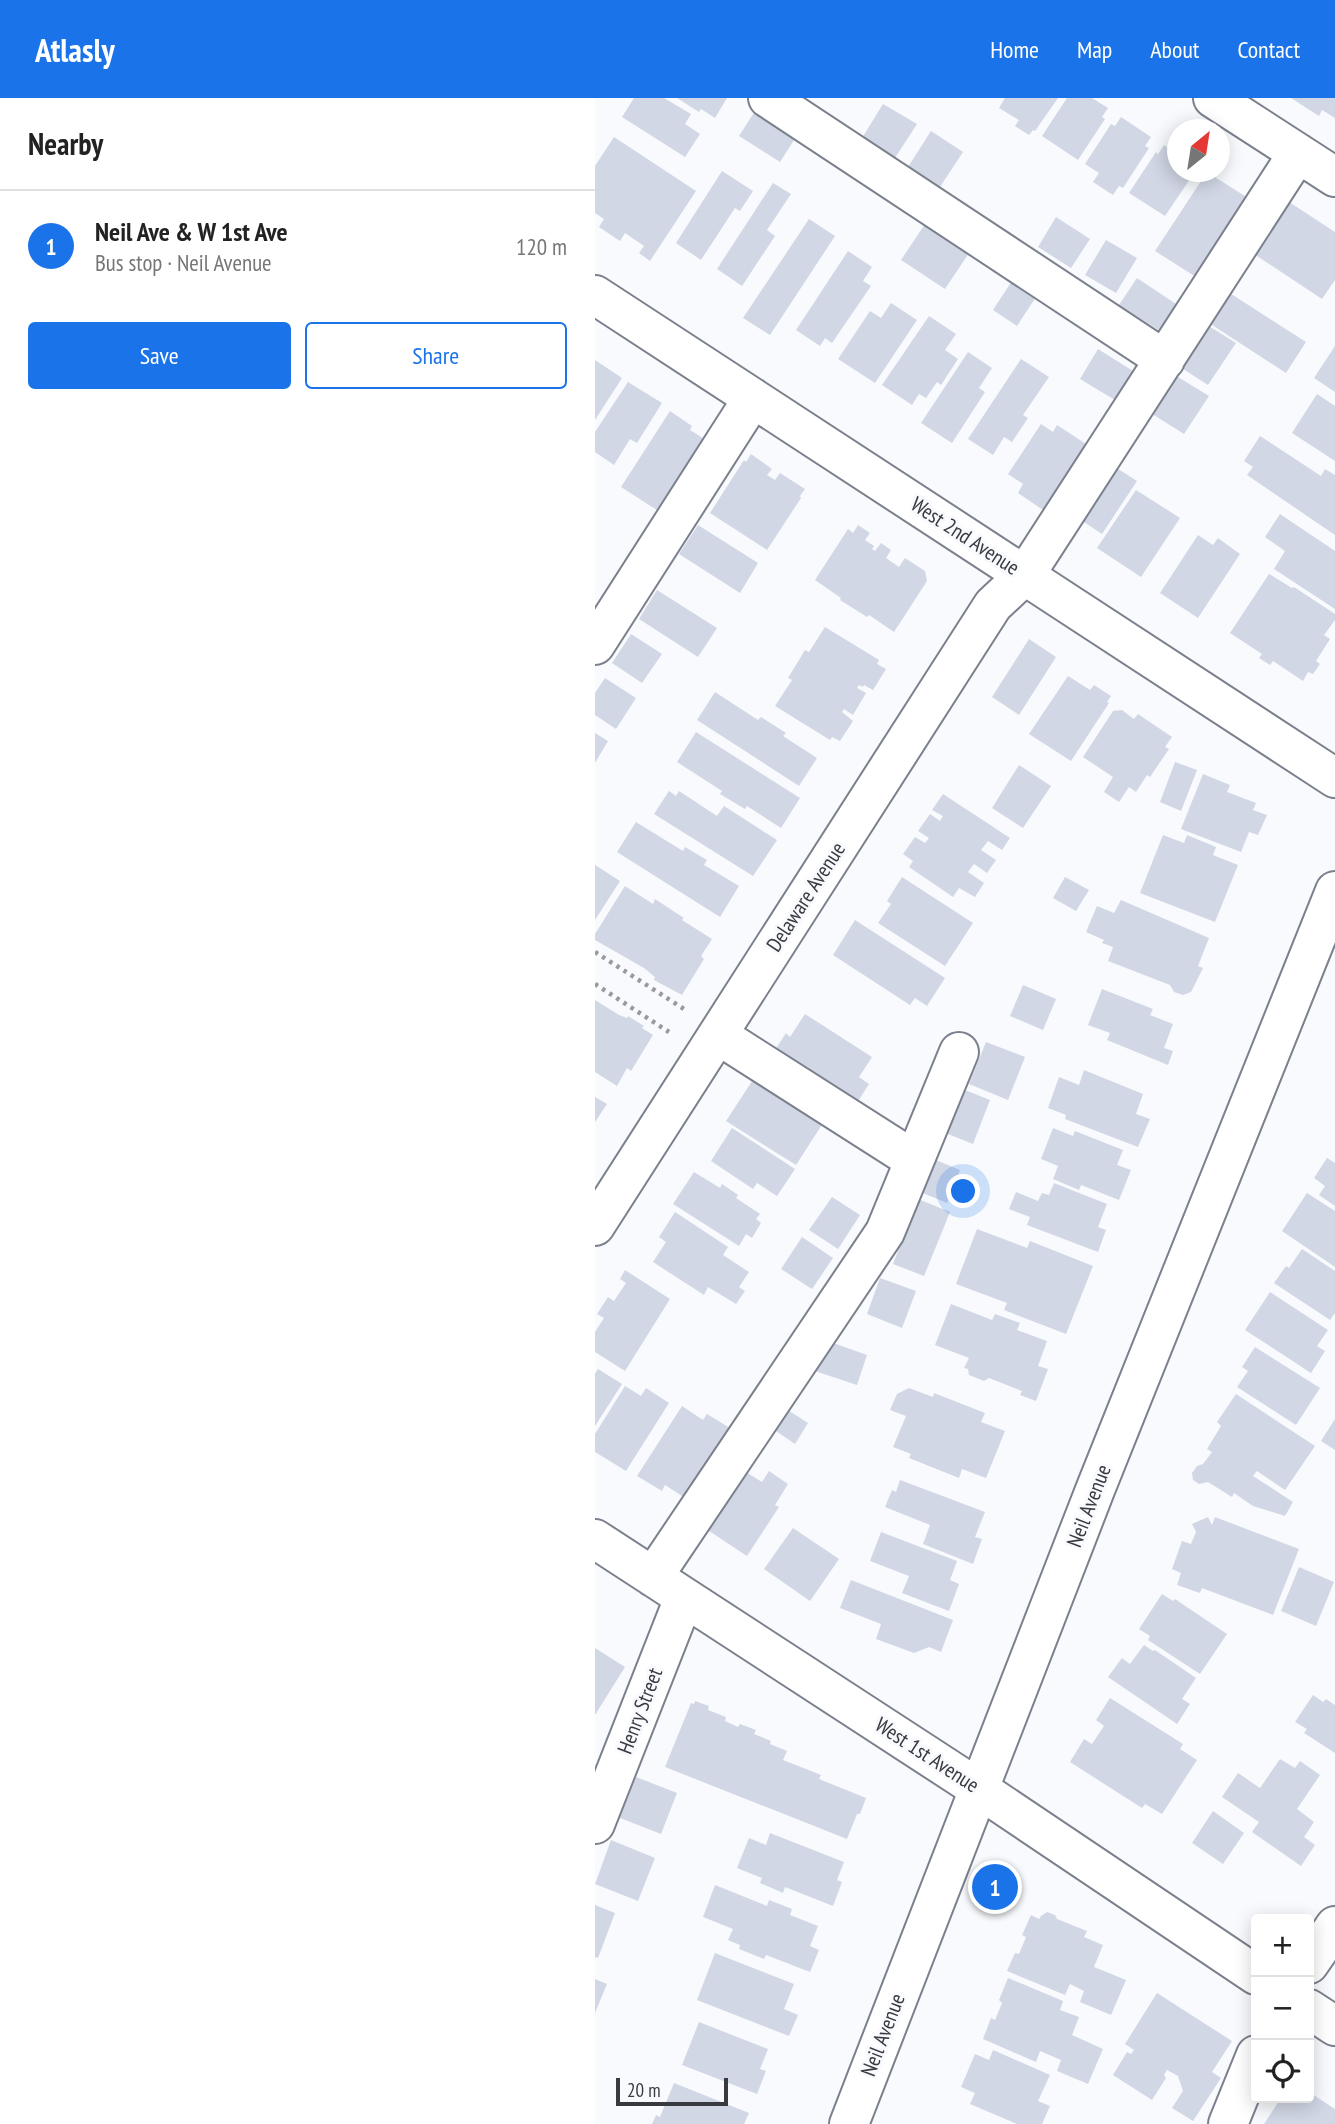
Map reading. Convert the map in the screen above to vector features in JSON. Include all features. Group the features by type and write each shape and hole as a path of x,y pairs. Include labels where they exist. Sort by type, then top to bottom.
{"street":[{"path":"768,98 1165,359"},
{"path":"1213,98 1335,177"},
{"name":"Delaware Avenue","path":"595,1226 993,605 1025,575 1298,153"},
{"name":"West 2nd Avenue","path":"595,295 1335,778"},
{"path":"595,645 753,398"},
{"name":"Neil Avenue","path":"849,2124 1095,1490 1335,891"},
{"path":"718,1035 914,1160"},
{"path":"653,1577 885,1232 958,1052"},
{"name":"West 1st Avenue","path":"595,1539 979,1789 1251,1972"},
{"name":"Henry Street","path":"595,1825 684,1598"},
{"path":"1314,1957 1335,1926"},
{"path":"1314,2012 1335,2026"},
{"path":"1228,2124 1251,2068"}],"path":[{"path":"595,952 684,1009"},
{"path":"595,984 669,1032"}],"building":[{"path":"634,98 664,98 691,114 685,124 700,134 685,157 622,117"},
{"path":"677,98 727,98 715,118 701,109 699,112"},
{"path":"1005,98 1058,98 1035,131 1029,135 1015,126 1019,120 999,108"},
{"path":"1067,98 1092,98 1108,108 1102,117 1105,119 1078,160 1042,136"},
{"path":"1291,98 1335,98 1335,118 1322,110 1319,116"},
{"path":"883,104 917,124 895,158 862,138"},
{"path":"755,111 796,137 780,162 739,136"},
{"path":"1121,117 1151,137 1145,146 1149,148 1123,188 1119,186 1113,195 1093,182 1099,173 1085,164 1111,124 1115,126"},
{"path":"931,131 963,152 940,187 908,167"},
{"path":"614,137 696,191 650,261 639,253 644,246 625,233 620,241 599,227 604,219 595,213 595,166"},
{"path":"1164,145 1167,147 1167,182 1188,182 1165,216 1129,193 1156,152 1158,154"},
{"path":"722,171 753,191 740,211 735,208 701,260 676,243"},
{"path":"1200,182 1223,182 1248,198 1196,277 1155,251"},
{"path":"773,183 791,194 767,230 775,236 742,286 717,269"},
{"path":"1286,200 1335,232 1335,280 1322,299 1251,252"},
{"path":"1056,217 1090,239 1071,268 1038,247"},
{"path":"809,219 835,236 770,335 743,318"},
{"path":"927,221 971,250 945,289 901,260"},
{"path":"1106,240 1137,258 1116,293 1085,275"},
{"path":"848,251 872,267 863,281 871,286 832,343 825,338 820,346 796,330"},
{"path":"1137,278 1179,306 1162,332 1119,305"},
{"path":"1012,281 1036,297 1017,326 993,310"},
{"path":"1225,290 1306,342 1286,373 1206,321"},
{"path":"891,303 917,320 875,383 838,359 870,311 881,318"},
{"path":"929,316 956,334 945,350 958,359 941,385 937,382 926,398 919,394 912,405 882,385"},
{"path":"1204,323 1236,343 1208,385 1177,365"},
{"path":"1335,346 1335,392 1314,378"},
{"path":"1098,349 1133,371 1115,400 1080,379"},
{"path":"968,352 992,368 979,388 985,392 952,443 921,423"},
{"path":"1021,359 1049,377 1023,415 1028,418 1012,442 1004,437 993,455 968,439"},
{"path":"595,360 622,378 595,420"},
{"path":"1173,374 1209,396 1184,434 1149,412"},
{"path":"628,382 662,403 637,443 630,439 614,465 595,452 595,432"},
{"path":"1317,394 1335,406 1335,461 1292,433"},
{"path":"670,411 692,426 690,430 709,442 663,514 621,487"},
{"path":"1041,424 1053,432 1057,425 1086,444 1043,510 1018,493 1023,484 1008,474"},
{"path":"1260,436 1321,476 1325,469 1335,475 1335,535 1247,475 1253,467 1244,461"},
{"path":"751,454 772,469 767,475 775,480 780,473 805,489 767,550 710,513 744,460 746,462"},
{"path":"1112,465 1137,481 1102,534 1078,518"},
{"path":"1136,490 1180,518 1141,577 1097,548"},
{"path":"1280,514 1335,551 1335,609 1274,569 1285,551 1265,537"},
{"path":"698,525 758,563 740,593 679,554"},
{"path":"858,525 870,533 865,540 874,546 872,549 875,551 881,543 891,550 886,558 899,567 905,558 925,571 927,581 894,632 840,600 841,598 815,580 848,529 853,533"},
{"path":"1198,535 1213,545 1218,538 1240,554 1198,618 1160,593"},
{"path":"1269,574 1335,614 1335,620 1324,635 1330,639 1316,661 1320,664 1313,674 1308,672 1303,681 1273,661 1270,665 1259,658 1262,654 1230,633"},
{"path":"657,590 717,628 698,657 639,619"},
{"path":"825,627 879,660 877,664 886,669 873,690 864,685 857,688 866,693 853,715 844,709 842,712 853,721 840,741 832,737 830,740 775,706 792,680 788,678 805,650 809,652"},
{"path":"631,634 662,654 642,683 612,663"},
{"path":"1029,639 1056,657 1019,715 992,697"},
{"path":"1068,676 1090,690 1094,685 1111,696 1071,761 1029,734"},
{"path":"605,678 636,698 616,729 595,715 595,693"},
{"path":"715,692 758,720 761,717 786,733 783,736 817,758 799,786 697,720"},
{"path":"1122,710 1134,719 1138,714 1172,737 1165,747 1169,749 1150,777 1147,775 1136,792 1129,787 1119,802 1104,792 1113,777 1083,757 1113,711"},
{"path":"696,732 800,798 781,828 747,806 745,809 720,794 722,791 677,762"},
{"path":"595,733 608,741 595,763"},
{"path":"1175,762 1197,770 1181,811 1160,802"},
{"path":"1019,765 1051,786 1023,828 992,808"},
{"path":"1203,774 1230,785 1227,792 1256,803 1253,810 1267,815 1258,835 1249,832 1241,852 1181,829"},
{"path":"669,791 676,796 679,791 717,816 724,806 777,840 753,876 654,814"},
{"path":"943,794 1010,838 1002,850 988,841 981,850 996,860 987,873 974,864 968,872 984,883 975,897 959,888 953,897 909,867 913,861 903,854 915,837 925,843 929,838 918,831 930,814 940,821 943,816 932,810"},
{"path":"636,822 683,851 685,847 707,860 704,865 739,886 720,917 617,852"},
{"path":"1163,835 1184,843 1187,835 1216,847 1213,855 1238,865 1215,922 1140,893"},
{"path":"595,865 620,881 595,920"},
{"path":"902,877 973,923 945,966 878,923 891,904 887,901"},
{"path":"1065,877 1089,890 1076,911 1053,898"},
{"path":"625,886 653,904 655,899 712,939 701,956 704,959 682,995 654,980 655,977 644,968 595,940 595,934"},
{"path":"1121,900 1209,938 1198,966 1203,968 1191,992 1183,995 1174,992 1170,985 1108,961 1113,947 1086,932 1097,906 1114,913"},
{"path":"855,920 945,978 927,1006 915,998 910,1005 833,955"},
{"path":"1023,985 1056,999 1043,1030 1010,1016"},
{"path":"1102,989 1153,1009 1150,1015 1173,1024 1164,1048 1173,1051 1168,1065 1107,1040 1110,1033 1088,1025"},
{"path":"595,1000 619,1015 628,1016 653,1035 631,1071 627,1068 617,1086 595,1072"},
{"path":"805,1014 872,1057 859,1077 869,1084 855,1106 773,1053 786,1033 790,1037"},
{"path":"986,1042 1025,1057 1008,1100 969,1084"},
{"path":"1084,1070 1143,1094 1136,1114 1150,1119 1138,1147 1065,1119 1066,1115 1048,1108 1059,1077 1079,1085"},
{"path":"756,1075 825,1120 796,1165 726,1121"},
{"path":"955,1086 990,1100 973,1144 938,1130"},
{"path":"595,1097 607,1104 595,1122"},
{"path":"732,1128 795,1169 777,1196 757,1183 753,1189 711,1161"},
{"path":"1053,1128 1073,1136 1075,1131 1123,1150 1117,1165 1131,1170 1119,1200 1081,1185 1079,1190 1053,1179 1058,1166 1041,1159"},
{"path":"931,1158 960,1170 947,1203 918,1191"},
{"path":"1327,1158 1335,1163 1335,1206 1319,1195 1325,1186 1314,1178"},
{"path":"694,1172 720,1188 722,1184 738,1195 736,1198 760,1214 756,1219 761,1223 752,1238 746,1234 739,1246 673,1204"},
{"path":"1054,1183 1107,1204 1098,1227 1106,1230 1098,1252 1027,1225 1030,1217 1009,1209 1016,1192 1038,1201 1042,1193 1049,1195"},
{"path":"1307,1193 1335,1211 1335,1267 1282,1231"},
{"path":"832,1197 860,1215 838,1249 809,1230"},
{"path":"918,1199 950,1212 924,1276 893,1264"},
{"path":"675,1212 728,1247 723,1255 749,1272 739,1287 745,1291 736,1304 708,1287 704,1295 653,1262 666,1242 659,1237"},
{"path":"977,1229 1027,1248 1030,1241 1093,1266 1066,1334 1004,1310 1007,1303 956,1284"},
{"path":"802,1237 833,1258 812,1289 781,1269"},
{"path":"1302,1249 1335,1271 1335,1313 1330,1320 1274,1283"},
{"path":"625,1270 670,1299 625,1371 595,1352 595,1332 604,1318 597,1314 608,1297 614,1301 626,1283 620,1279"},
{"path":"880,1278 916,1291 902,1328 867,1314"},
{"path":"1270,1292 1328,1330 1317,1346 1325,1351 1311,1373 1245,1330"},
{"path":"951,1304 992,1320 995,1314 1020,1323 1017,1330 1047,1341 1038,1366 1048,1369 1036,1401 1020,1395 1022,1391 989,1378 984,1381 969,1375 968,1369 964,1368 969,1358 935,1345"},
{"path":"825,1340 867,1355 857,1385 815,1371"},
{"path":"1255,1347 1320,1388 1296,1425 1237,1387 1248,1371 1242,1367"},
{"path":"598,1369 622,1384 595,1426 595,1374"},
{"path":"625,1386 641,1396 646,1388 669,1403 626,1471 595,1452 595,1434"},
{"path":"909,1388 933,1397 934,1393 985,1413 981,1422 1005,1431 986,1478 962,1469 959,1478 909,1458 911,1454 893,1447 906,1416 890,1410 897,1394"},
{"path":"1236,1394 1315,1446 1285,1490 1257,1471 1253,1476 1293,1502 1285,1516 1253,1506 1234,1493 1232,1497 1208,1482 1199,1484 1193,1480 1192,1473 1212,1452 1207,1449 1221,1426 1217,1422"},
{"path":"780,1405 808,1423 795,1444 767,1425"},
{"path":"682,1406 703,1420 707,1414 730,1428 685,1498 665,1485 662,1491 637,1476"},
{"path":"1335,1419 1335,1450 1321,1441"},
{"path":"741,1469 762,1482 769,1471 788,1484 775,1505 779,1507 747,1556 703,1527"},
{"path":"900,1480 985,1512 975,1537 982,1539 973,1564 923,1544 930,1525 885,1507 892,1490 896,1492"},
{"path":"1208,1517 1212,1525 1215,1517 1299,1549 1273,1615 1202,1588 1200,1593 1177,1585 1181,1573 1172,1569 1182,1541 1191,1544 1196,1532 1192,1524"},
{"path":"793,1528 839,1559 810,1601 764,1569"},
{"path":"881,1532 957,1561 950,1580 959,1584 949,1611 902,1593 909,1576 870,1561"},
{"path":"1299,1567 1334,1582 1316,1626 1281,1611"},
{"path":"851,1580 953,1620 941,1652 929,1647 914,1653 876,1639 881,1624 840,1608"},
{"path":"1162,1594 1173,1601 1175,1599 1227,1634 1200,1674 1148,1640 1150,1636 1139,1629"},
{"path":"1144,1645 1196,1678 1182,1699 1190,1704 1177,1724 1108,1677 1122,1658 1130,1664"},
{"path":"595,1648 625,1667 595,1715"},
{"path":"1313,1695 1323,1702 1326,1699 1335,1705 1335,1753 1304,1733 1307,1729 1295,1722"},
{"path":"1110,1698 1183,1744 1180,1749 1197,1760 1162,1814 1145,1804 1142,1808 1070,1762 1084,1739 1092,1744 1104,1726 1096,1720"},
{"path":"695,1701 726,1717 725,1721 738,1727 740,1724 756,1730 754,1734 787,1751 783,1760 821,1775 819,1779 866,1798 847,1839 665,1767 691,1703 694,1704"},
{"path":"1280,1759 1295,1768 1300,1761 1320,1775 1297,1809 1314,1822 1304,1837 1315,1845 1301,1866 1252,1832 1259,1822 1222,1797 1238,1773 1260,1788"},
{"path":"636,1777 677,1793 661,1834 620,1818"},
{"path":"1213,1811 1244,1833 1223,1864 1192,1843"},
{"path":"770,1833 844,1862 837,1880 842,1882 833,1906 785,1887 783,1893 760,1883 762,1878 737,1868 749,1838 766,1845"},
{"path":"611,1840 655,1858 638,1901 595,1884"},
{"path":"715,1885 767,1906 769,1900 792,1909 790,1915 818,1926 810,1946 819,1950 810,1972 766,1955 764,1959 739,1949 740,1945 728,1940 733,1929 703,1917"},
{"path":"595,1905 615,1913 598,1958 595,1957"},
{"path":"1047,1912 1087,1931 1084,1937 1103,1945 1094,1967 1126,1980 1111,2015 1080,2002 1084,1991 1070,1984 1065,1995 1007,1971 1015,1953 1019,1954 1026,1937 1022,1935 1031,1915 1039,1919"},
{"path":"715,1953 794,1984 784,2009 798,2015 789,2036 697,2000"},
{"path":"1008,1978 1063,2001 1060,2010 1079,2017 1072,2035 1103,2049 1088,2084 1057,2071 1061,2060 1040,2051 1036,2062 983,2039 991,2018 995,2020 1002,2003 999,2000"},
{"path":"595,1979 607,1984 595,2013"},
{"path":"1157,1993 1232,2041 1212,2072 1221,2078 1193,2121 1172,2108 1183,2091 1178,2076 1167,2070 1164,2075 1166,2078 1152,2100 1113,2075 1127,2052 1131,2054 1134,2050 1125,2044"},
{"path":"699,2022 768,2049 760,2069 766,2071 757,2094 682,2065"},
{"path":"993,2050 1050,2075 1038,2101 1050,2106 1042,2124 1017,2124 970,2104 975,2093 961,2087 975,2054 989,2060"},
{"path":"674,2083 749,2113 744,2124 652,2124 656,2115 660,2117"},
{"path":"1314,2095 1335,2109 1335,2124 1264,2124 1278,2103 1314,2103"}],"place":[{"name":"Neil Ave & W 1st Ave","path":"995,1887"}]}
